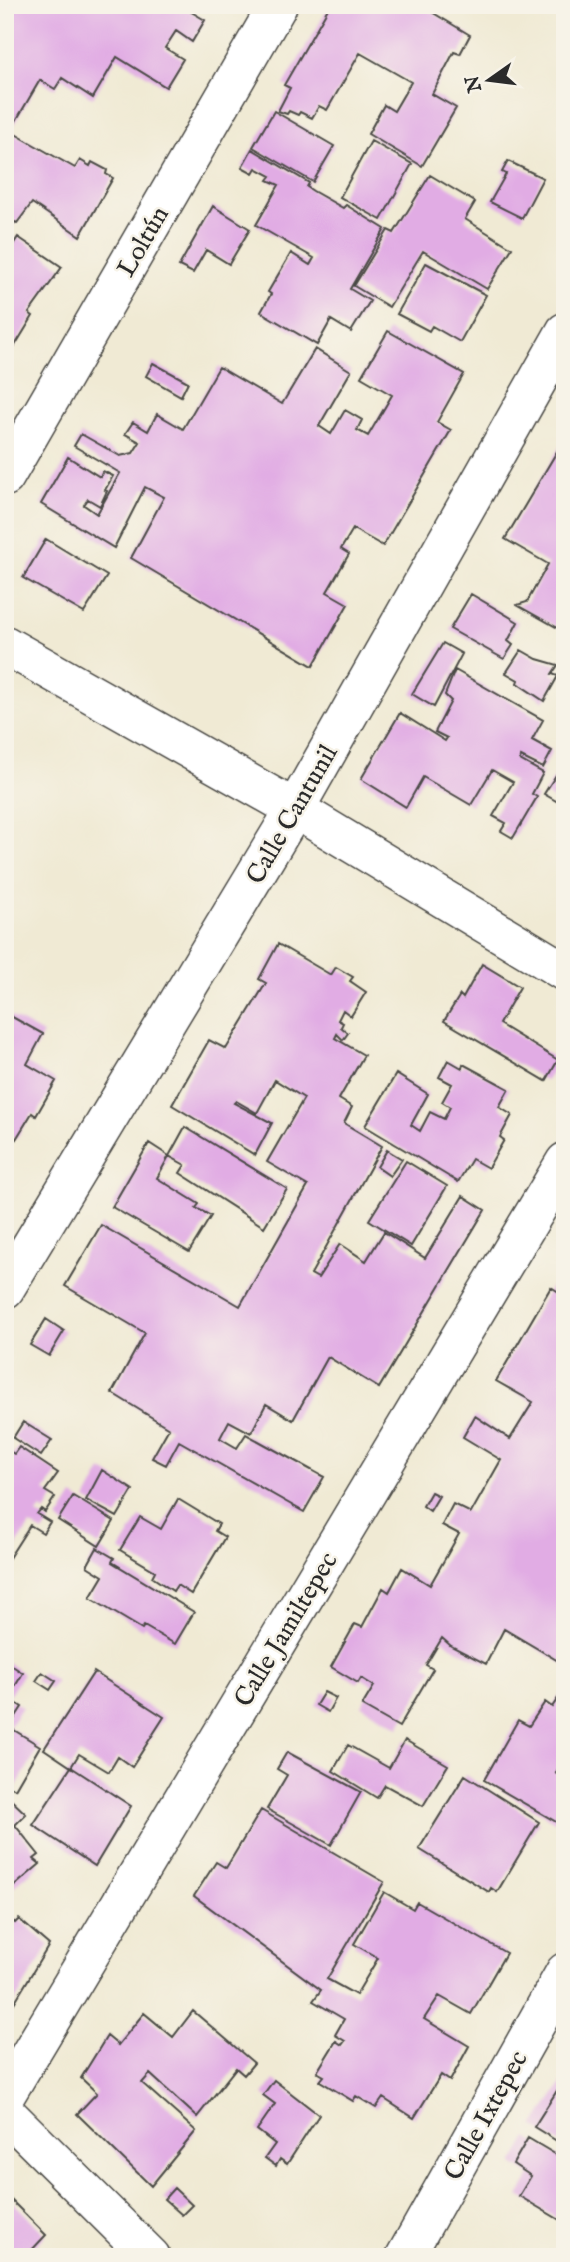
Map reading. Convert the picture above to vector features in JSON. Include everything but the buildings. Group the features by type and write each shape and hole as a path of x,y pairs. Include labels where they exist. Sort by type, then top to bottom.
{"street":[{"name":"Loltún","path":"5,477 278,5"},
{"name":"Calle Cantunil","path":"5,1289 295,809 565,332"},
{"path":"5,645 295,809 565,972"},
{"name":"Calle Jamiltepec","path":"5,2096 565,1162"},
{"name":"Calle Ixtepec","path":"405,2257 565,1972"},
{"path":"5,2112 150,2257"}]}
